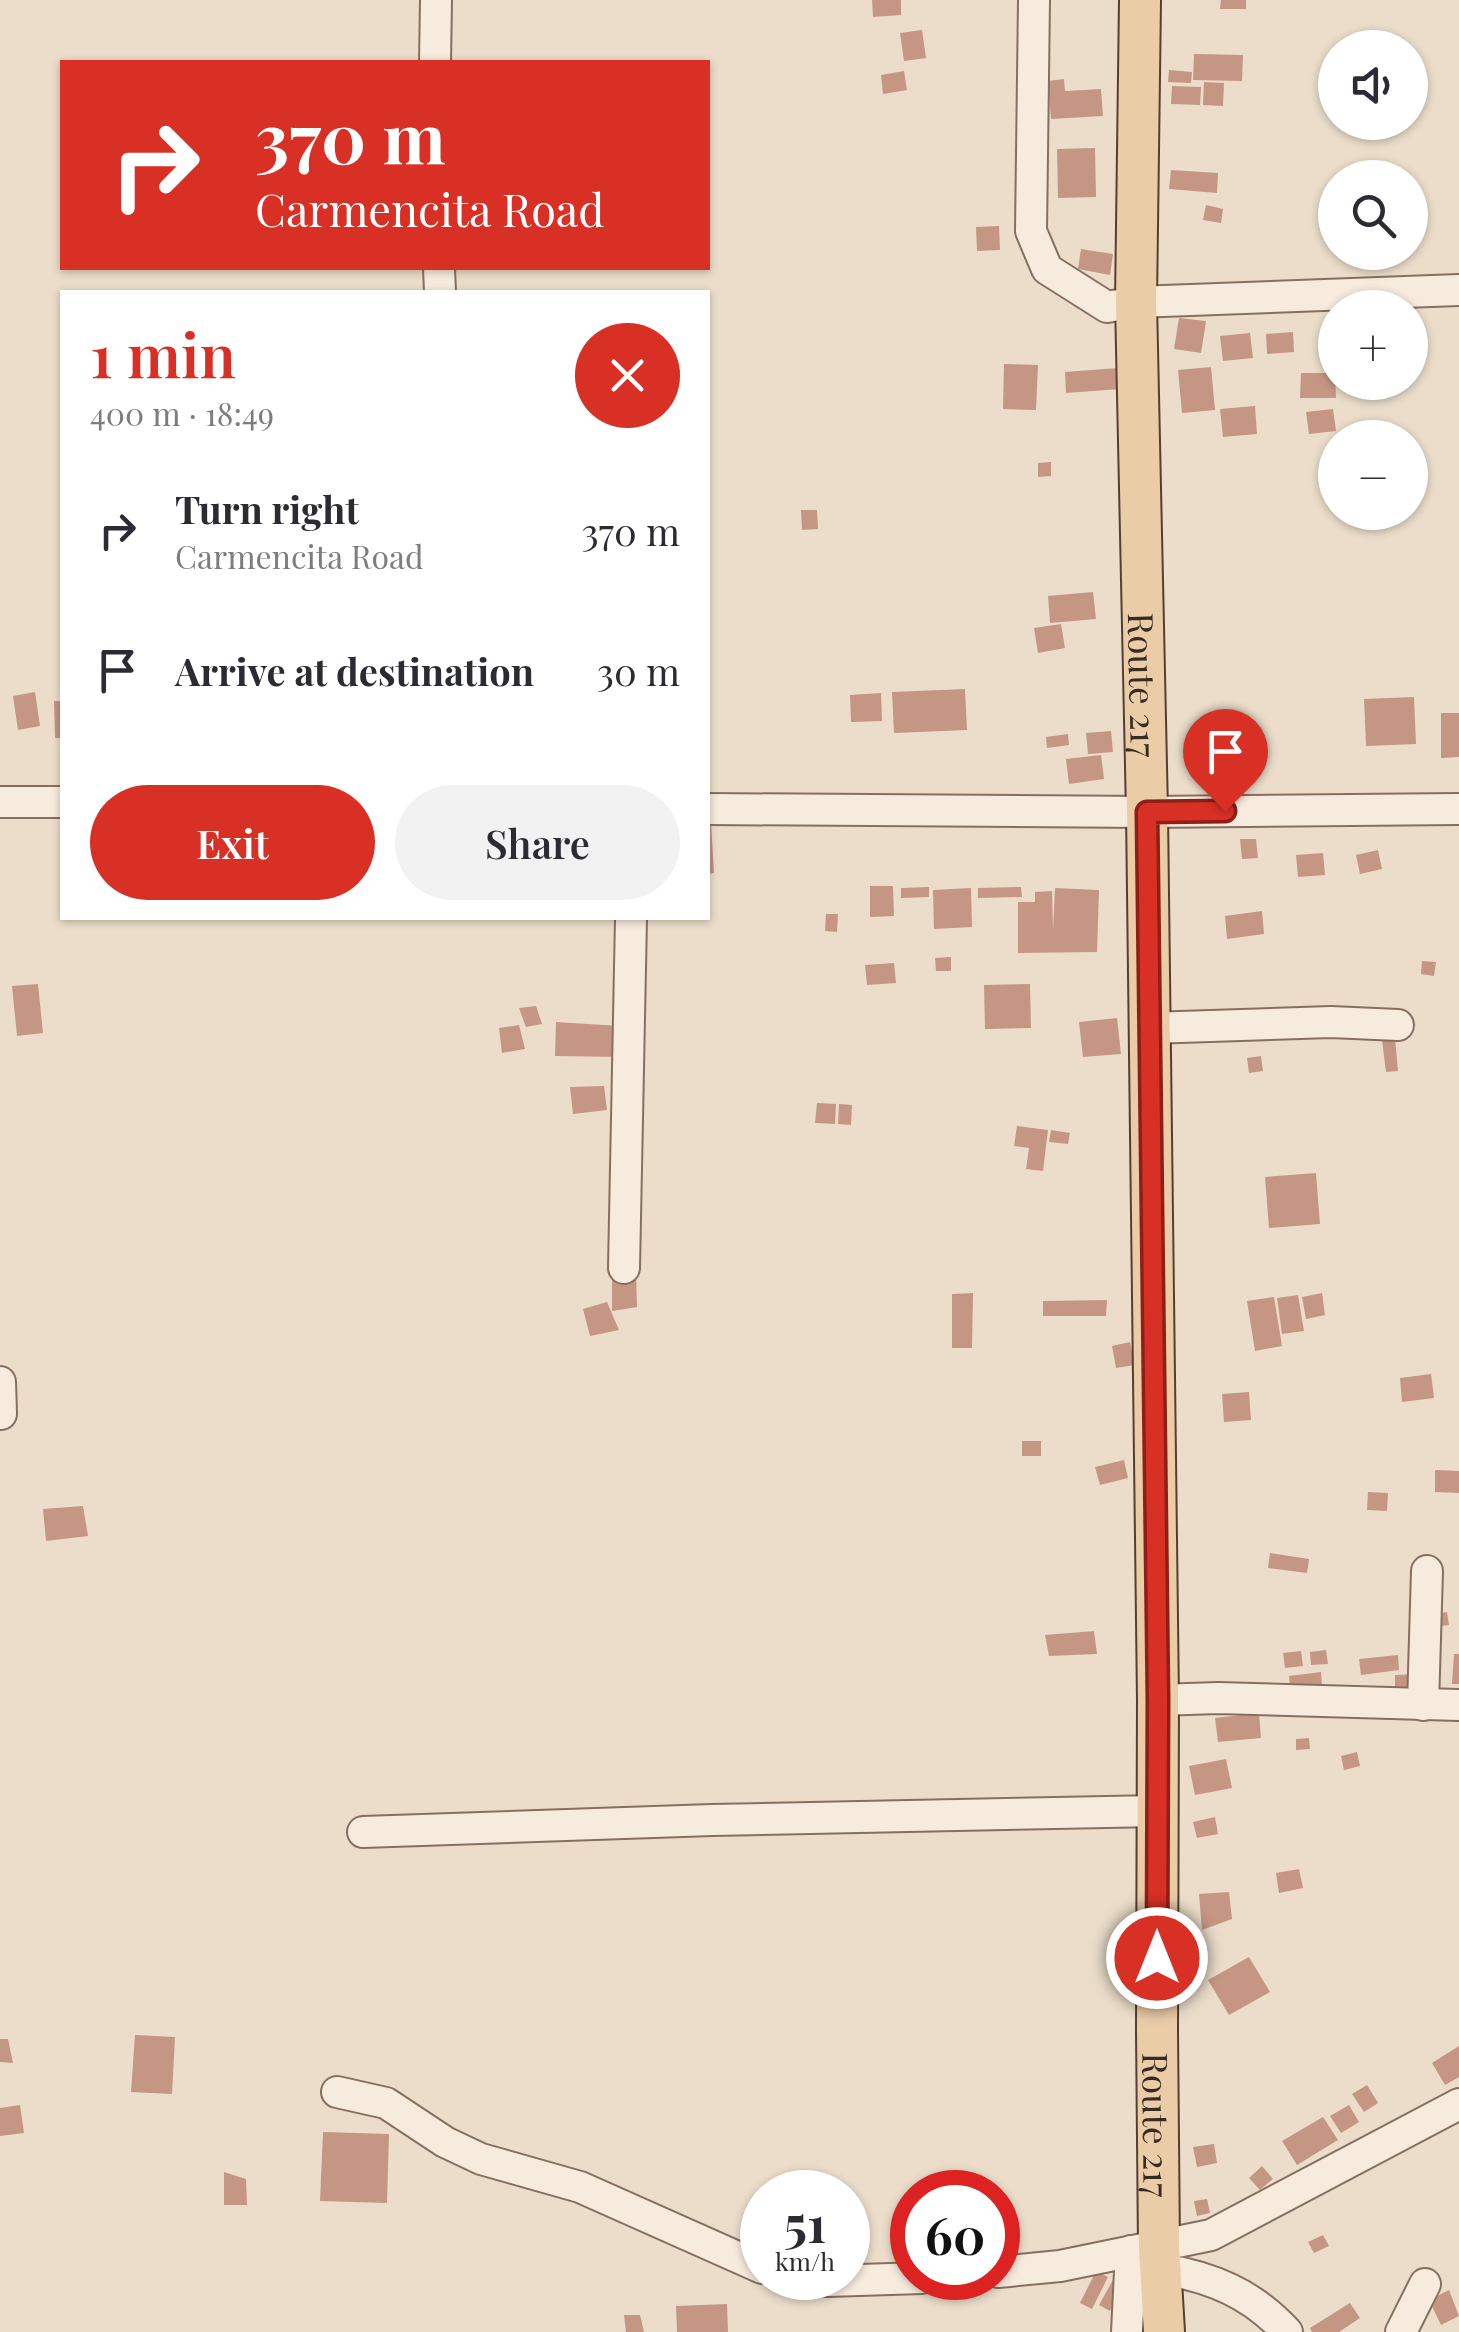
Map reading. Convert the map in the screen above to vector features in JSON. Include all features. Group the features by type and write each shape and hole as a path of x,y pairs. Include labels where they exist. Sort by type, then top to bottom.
{"main road":[{"name":"Route 217","path":"1140,0 1136,302 1158,1700 1151,2256 1164,2332"}],"street":[{"path":"435,60 436,0"},
{"path":"1034,0 1030,232 1047,268 1107,306 1459,290"},
{"path":"0,802 60,802"},
{"path":"710,809 1459,809"},
{"path":"624,1268 631,920"},
{"path":"1148,1028 1331,1022 1398,1025"},
{"path":"0,1382 1,1414"},
{"path":"1423,1704 1426,1571"},
{"path":"1158,1700 1459,1705"},
{"path":"363,1832 1158,1811"},
{"path":"337,2092 386,2103 445,2142 481,2159 580,2187 740,2258"},
{"path":"1020,2270 1151,2256 1211,2235 1459,2104"},
{"path":"1127,2332 1151,2256"},
{"path":"1151,2256 1204,2276 1267,2310 1287,2332"},
{"path":"1401,2332 1424,2284"}],"building":[{"path":"872,0 901,0 901,15 873,17"},
{"path":"1221,0 1246,0 1246,9 1220,9"},
{"path":"922,30 926,58 904,61 900,33"},
{"path":"1194,54 1243,55 1242,81 1193,80"},
{"path":"1169,70 1192,72 1191,83 1168,82"},
{"path":"904,71 907,90 883,94 881,75"},
{"path":"1064,79 1065,91 1101,89 1103,116 1051,119 1048,81"},
{"path":"1204,82 1224,83 1223,106 1203,105"},
{"path":"1172,86 1201,87 1200,105 1171,104"},
{"path":"1095,148 1096,197 1058,198 1057,149"},
{"path":"1171,170 1218,173 1217,193 1169,189"},
{"path":"1206,205 1223,209 1221,223 1203,220"},
{"path":"999,226 1000,250 977,251 976,227"},
{"path":"1081,249 1113,254 1110,275 1078,269"},
{"path":"1179,318 1206,321 1201,353 1174,349"},
{"path":"1293,332 1294,352 1267,354 1266,334"},
{"path":"1250,333 1253,358 1223,361 1220,336"},
{"path":"1004,364 1038,365 1036,410 1003,409"},
{"path":"1211,367 1215,410 1182,413 1178,370"},
{"path":"1118,368 1120,389 1066,393 1065,372"},
{"path":"1301,373 1318,373 1318,398 1300,398"},
{"path":"1255,406 1257,434 1223,437 1220,409"},
{"path":"1333,409 1334,420 1318,420 1318,433 1309,434 1306,412"},
{"path":"1051,462 1051,476 1038,477 1038,463"},
{"path":"801,510 817,510 818,529 802,530"},
{"path":"1093,592 1096,619 1050,623 1048,596"},
{"path":"1061,624 1065,648 1038,653 1034,628"},
{"path":"965,689 967,730 894,733 892,692"},
{"path":"35,692 40,726 18,730 13,696"},
{"path":"881,693 882,721 851,722 850,695"},
{"path":"1414,697 1416,744 1366,746 1364,699"},
{"path":"54,701 60,701 60,738 55,738"},
{"path":"1441,713 1459,713 1459,757 1441,758"},
{"path":"1111,731 1113,752 1088,754 1086,733"},
{"path":"1068,734 1069,745 1047,748 1046,737"},
{"path":"1101,755 1104,779 1069,784 1066,759"},
{"path":"710,822 711,822 714,873 710,874"},
{"path":"1240,839 1256,839 1258,858 1242,859"},
{"path":"1378,850 1382,869 1360,874 1356,855"},
{"path":"1323,853 1325,875 1298,877 1296,855"},
{"path":"870,886 893,886 894,916 870,917"},
{"path":"929,887 929,897 901,898 901,888"},
{"path":"1021,887 1022,897 978,898 978,888"},
{"path":"971,888 972,927 934,929 933,890"},
{"path":"1055,888 1099,890 1097,952 1018,953 1018,902 1035,902 1035,892 1052,891 1053,930"},
{"path":"1262,911 1264,934 1227,939 1225,916"},
{"path":"826,914 838,914 837,932 825,931"},
{"path":"951,957 951,971 936,971 935,958"},
{"path":"1422,961 1436,962 1434,976 1421,974"},
{"path":"894,963 896,983 867,985 865,965"},
{"path":"38,984 43,1033 17,1036 12,986"},
{"path":"1030,984 1031,1028 985,1029 984,985"},
{"path":"536,1006 542,1024 526,1027 519,1008"},
{"path":"1117,1018 1121,1054 1083,1057 1079,1022"},
{"path":"556,1022 620,1026 622,1057 555,1056"},
{"path":"519,1025 525,1049 502,1053 499,1028"},
{"path":"1395,1038 1398,1071 1386,1072 1382,1040"},
{"path":"1261,1056 1263,1071 1249,1073 1247,1058"},
{"path":"604,1086 607,1110 573,1114 570,1087"},
{"path":"817,1103 836,1104 835,1124 815,1123"},
{"path":"839,1104 852,1105 851,1125 838,1124"},
{"path":"1017,1126 1048,1130 1043,1171 1026,1169 1029,1148 1014,1146"},
{"path":"1051,1130 1070,1133 1068,1144 1049,1142"},
{"path":"1316,1173 1320,1224 1269,1228 1265,1177"},
{"path":"612,1272 636,1273 637,1307 612,1311"},
{"path":"973,1293 972,1348 952,1348 952,1294"},
{"path":"1322,1293 1325,1315 1306,1319 1302,1297"},
{"path":"1298,1295 1304,1331 1282,1334 1277,1298"},
{"path":"1274,1297 1282,1346 1255,1351 1247,1301"},
{"path":"1107,1300 1106,1316 1043,1316 1043,1301"},
{"path":"607,1302 619,1330 590,1336 583,1309"},
{"path":"1130,1342 1135,1365 1116,1368 1112,1346"},
{"path":"1431,1374 1434,1398 1402,1402 1400,1378"},
{"path":"1249,1392 1251,1420 1224,1422 1222,1394"},
{"path":"1022,1441 1041,1441 1041,1456 1022,1456"},
{"path":"1124,1460 1128,1478 1100,1485 1095,1467"},
{"path":"1435,1470 1459,1471 1459,1493 1435,1492"},
{"path":"1368,1492 1388,1493 1387,1511 1367,1510"},
{"path":"83,1506 88,1536 46,1541 43,1509"},
{"path":"1270,1553 1309,1559 1307,1573 1268,1568"},
{"path":"1447,1612 1449,1625 1434,1627 1432,1614"},
{"path":"1094,1631 1097,1654 1049,1656 1045,1635"},
{"path":"1326,1650 1328,1664 1311,1665 1310,1652"},
{"path":"1301,1651 1303,1666 1285,1668 1283,1653"},
{"path":"1454,1654 1459,1654 1459,1684 1452,1684"},
{"path":"1398,1655 1399,1670 1361,1675 1359,1659"},
{"path":"1321,1672 1322,1685 1290,1689 1289,1676"},
{"path":"1420,1674 1421,1689 1395,1690 1395,1675"},
{"path":"1259,1713 1261,1738 1218,1742 1215,1718"},
{"path":"1309,1738 1310,1749 1296,1750 1296,1739"},
{"path":"1357,1752 1360,1766 1344,1770 1341,1756"},
{"path":"1226,1759 1232,1788 1195,1795 1189,1766"},
{"path":"1215,1817 1218,1834 1197,1838 1193,1822"},
{"path":"1299,1869 1303,1888 1279,1893 1276,1873"},
{"path":"1229,1892 1232,1919 1202,1930 1199,1894"},
{"path":"1249,1957 1270,1992 1229,2015 1208,1980"},
{"path":"135,2035 175,2037 172,2094 131,2092"},
{"path":"0,2039 8,2039 13,2063 0,2062"},
{"path":"1459,2046 1459,2077 1445,2085 1432,2063"},
{"path":"1367,2085 1378,2103 1364,2112 1352,2094"},
{"path":"20,2105 24,2133 0,2136 0,2108"},
{"path":"1349,2105 1359,2122 1341,2133 1330,2116"},
{"path":"1323,2117 1338,2140 1297,2165 1282,2141"},
{"path":"323,2132 389,2134 387,2203 320,2201"},
{"path":"1214,2144 1217,2163 1197,2167 1193,2147"},
{"path":"1262,2166 1273,2179 1260,2190 1249,2178"},
{"path":"224,2172 246,2179 247,2205 224,2205"},
{"path":"1207,2199 1210,2213 1197,2216 1194,2201"},
{"path":"1323,2235 1329,2246 1314,2253 1308,2242"},
{"path":"1096,2271 1108,2277 1092,2309 1080,2303"},
{"path":"1113,2280 1123,2286 1110,2311 1099,2305"},
{"path":"1449,2290 1459,2316 1441,2325 1429,2300"},
{"path":"1350,2303 1360,2318 1339,2332 1312,2332 1310,2328"},
{"path":"727,2304 728,2332 677,2332 676,2306"},
{"path":"624,2315 640,2315 644,2332 626,2332"}],"route":[{"path":"1157,1958 1158,1700 1147,812 1225,811"}]}
